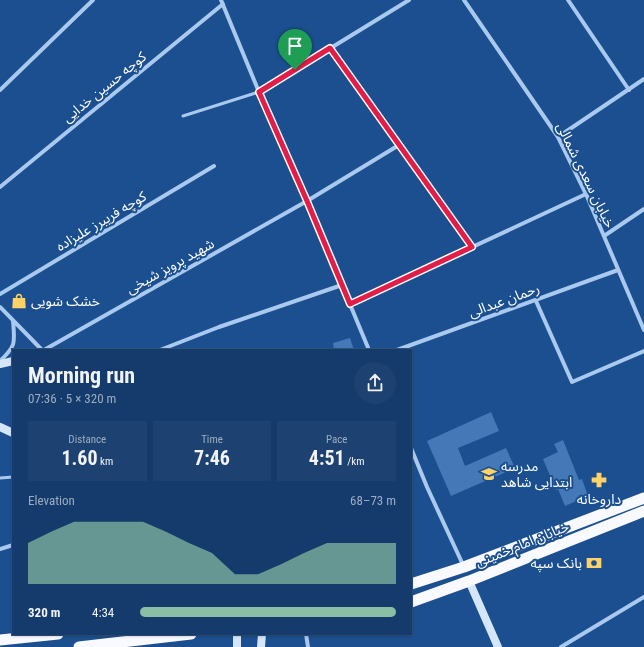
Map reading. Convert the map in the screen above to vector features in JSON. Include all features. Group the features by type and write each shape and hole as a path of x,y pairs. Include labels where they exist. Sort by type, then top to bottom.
{"highway":[{"name":"خیابان امام خمینی","path":"412,584 464,567 644,498"},
{"name":"خیابان امام خمینی","path":"412,602 469,581 644,511"},
{"path":"0,640 48,635"},
{"path":"79,647 182,635"}],"main road":[{"path":"0,364 12,361"},
{"path":"0,427 12,433"},
{"path":"469,581 498,647"},
{"path":"237,635 237,647"},
{"path":"261,647 262,635"}],"street":[{"path":"0,90 93,0"},
{"path":"259,92 409,0"},
{"name":"خیابان سعدی شمالی","path":"464,0 558,137 586,194 618,270 642,319 644,330"},
{"path":"568,0 628,90"},
{"path":"222,2 369,349"},
{"name":"کوچه حسین خدایی","path":"0,187 222,2"},
{"path":"330,48 472,247"},
{"path":"558,137 644,79"},
{"name":"شهید پرویز شیخی","path":"45,349 307,201 399,145"},
{"name":"کوچه فریبرز علیزاده","path":"0,294 214,166"},
{"path":"350,304 586,194"},
{"path":"604,236 644,209"},
{"name":"رحمان عبدالی","path":"400,349 536,301 618,270"},
{"path":"163,349 219,327 342,285"},
{"path":"536,301 572,382 644,351"},
{"path":"0,308 42,349"},
{"path":"0,361 10,351 15,339 13,321"},
{"path":"412,450 464,567"},
{"path":"0,549 12,545"},
{"path":"562,647 644,597"},
{"path":"306,635 308,647"}],"lane":[{"path":"184,116 259,92"},
{"path":"0,478 12,477"}],"building":[{"path":"350,338 354,349 334,349 333,343"},
{"path":"491,412 499,431 458,448 465,466 506,448 515,468 451,496 427,441"},
{"path":"563,440 579,480 582,479 588,496 565,506 558,489 556,490 543,459 558,452 554,444"}],"place":[{"name":"خشک شویی","path":"19,301"},
{"name":"مدرسه ابتدایی شاهد","path":"489,474"},
{"name":"داروخانه","path":"599,480"},
{"name":"بانک سپه","path":"594,563"}],"route":[{"path":"330,48 472,247 350,304 259,92 295,70 330,48"}]}
